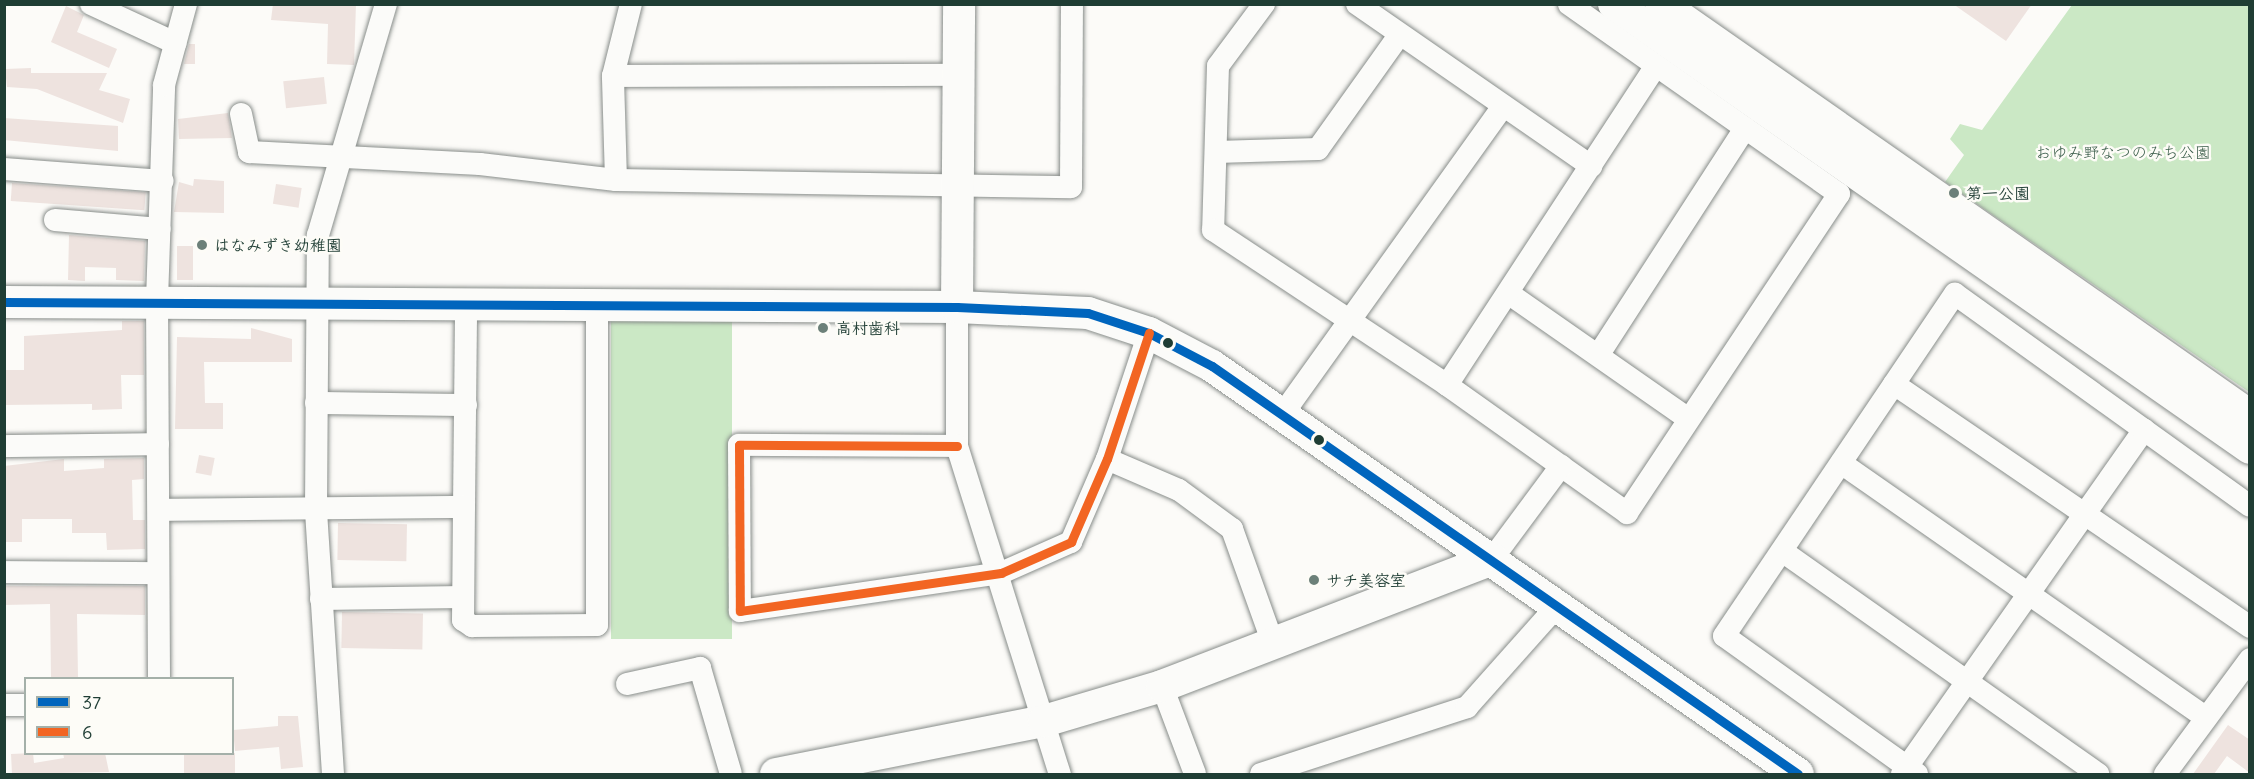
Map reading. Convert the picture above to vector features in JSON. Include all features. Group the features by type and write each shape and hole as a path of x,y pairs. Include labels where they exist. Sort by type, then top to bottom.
{"street":[{"path":"91,4 175,43"},
{"path":"159,677 157,301 163,181 164,85 186,4"},
{"path":"333,774 316,508 315,304 318,235 338,159 386,4"},
{"path":"616,180 614,75 632,4"},
{"path":"959,4 961,188 957,307 957,446 1000,573 1060,774"},
{"path":"241,114 249,152 338,159 480,164 616,180 961,188 1071,187 1072,4"},
{"path":"1264,4 1218,66 1213,230 1447,385 1627,513 1687,418 1839,194 1569,4"},
{"path":"1357,4 1398,37 1591,166"},
{"path":"1614,4 2250,448"},
{"path":"1661,4 2250,416"},
{"path":"1216,152 1318,149 1398,37"},
{"path":"1447,385 1656,66"},
{"path":"614,75 958,75"},
{"path":"1282,416 1502,108"},
{"path":"1599,354 1745,128"},
{"path":"4,169 163,181"},
{"path":"55,220 160,229"},
{"path":"1508,293 1599,354 1687,418"},
{"path":"2144,430 1967,682 1909,772 1724,636 1955,294 2250,506"},
{"path":"4,302 157,301 315,304 957,307 1088,313 1149,333 1212,366 1558,605 1790,772"},
{"path":"466,304 463,597 464,620 472,626 597,625 597,304"},
{"path":"957,446 739,445 740,611 1000,573 1071,542 1107,459 1149,333"},
{"path":"1894,384 2250,627"},
{"path":"316,403 466,405"},
{"path":"4,446 158,444"},
{"path":"1107,459 1179,490 1232,530 1272,641"},
{"path":"1841,463 2206,718"},
{"path":"776,774 1044,721 1162,686 1272,641 1492,559 1561,466"},
{"path":"159,510 465,507"},
{"path":"1782,551 2098,774"},
{"path":"4,572 157,573"},
{"path":"321,599 463,597"},
{"path":"1261,774 1467,706 1558,605"},
{"path":"2165,774 2250,659"},
{"path":"627,684 700,668 731,774"},
{"path":"1162,686 1195,774"},
{"path":"4,705 24,705"}],"green space":[{"name":"おゆみ野なつのみち公園","path":"2072,5 2249,5 2249,392 1945,182 1964,155 1950,139 1960,124 1982,130"},
{"path":"611,317 732,317 732,639 611,639"}],"building":[{"path":"273,4 356,4 354,65 327,64 328,24 271,20"},
{"path":"1953,4 2032,4 2006,41"},
{"path":"66,6 84,15 77,32 117,49 109,68 51,42"},
{"path":"189,44 195,44 195,64 184,64"},
{"path":"31,68 31,73 107,73 99,90 130,99 123,123 37,89 7,87 5,69"},
{"path":"324,77 327,104 286,108 283,81"},
{"path":"228,113 232,138 179,139 178,119"},
{"path":"4,118 118,126 118,151 4,140"},
{"path":"194,179 224,181 224,213 174,212 179,182 193,186"},
{"path":"12,183 146,192 144,210 11,201"},
{"path":"276,184 302,188 299,208 273,204"},
{"path":"69,235 145,241 144,281 116,280 116,268 85,267 85,281 68,280"},
{"path":"177,246 193,246 193,280 177,280"},
{"path":"122,321 144,321 144,375 121,375 122,409 92,410 92,404 4,405 4,370 24,370 24,336 122,330"},
{"path":"251,328 292,339 292,362 204,362 205,403 223,403 223,429 175,429 177,337 251,339"},
{"path":"199,455 215,458 211,476 196,473"},
{"path":"144,458 144,479 132,480 133,520 145,520 145,549 107,550 106,533 72,533 72,519 22,519 22,542 4,542 4,466 64,459 64,471 104,468 104,459"},
{"path":"338,523 407,524 406,561 337,560"},
{"path":"4,586 145,586 145,615 77,614 78,677 51,677 50,604 4,605"},
{"path":"342,612 423,613 422,649 341,648"},
{"path":"278,716 298,716 303,767 281,769 279,747 235,751 234,730 278,726"},
{"path":"2228,725 2250,740 2250,773 2227,756 2214,774 2193,774"},
{"path":"234,753 235,774 184,774 184,755 234,755"},
{"path":"11,754 33,755 34,763 64,758 63,755 105,755 109,772 12,774"}],"transit line":[{"name":"37","path":"4,302 957,307 1088,313 1149,333 1212,366 1798,774"},
{"name":"6","path":"957,446 739,445 740,611 1001,573 1071,542 1107,459 1149,333"}],"place":[{"name":"第一公園","path":"1954,193"},
{"name":"はなみずき幼稚園","path":"202,245"},
{"name":"高村歯科","path":"823,328"},
{"name":"サチ美容室","path":"1314,580"}]}
